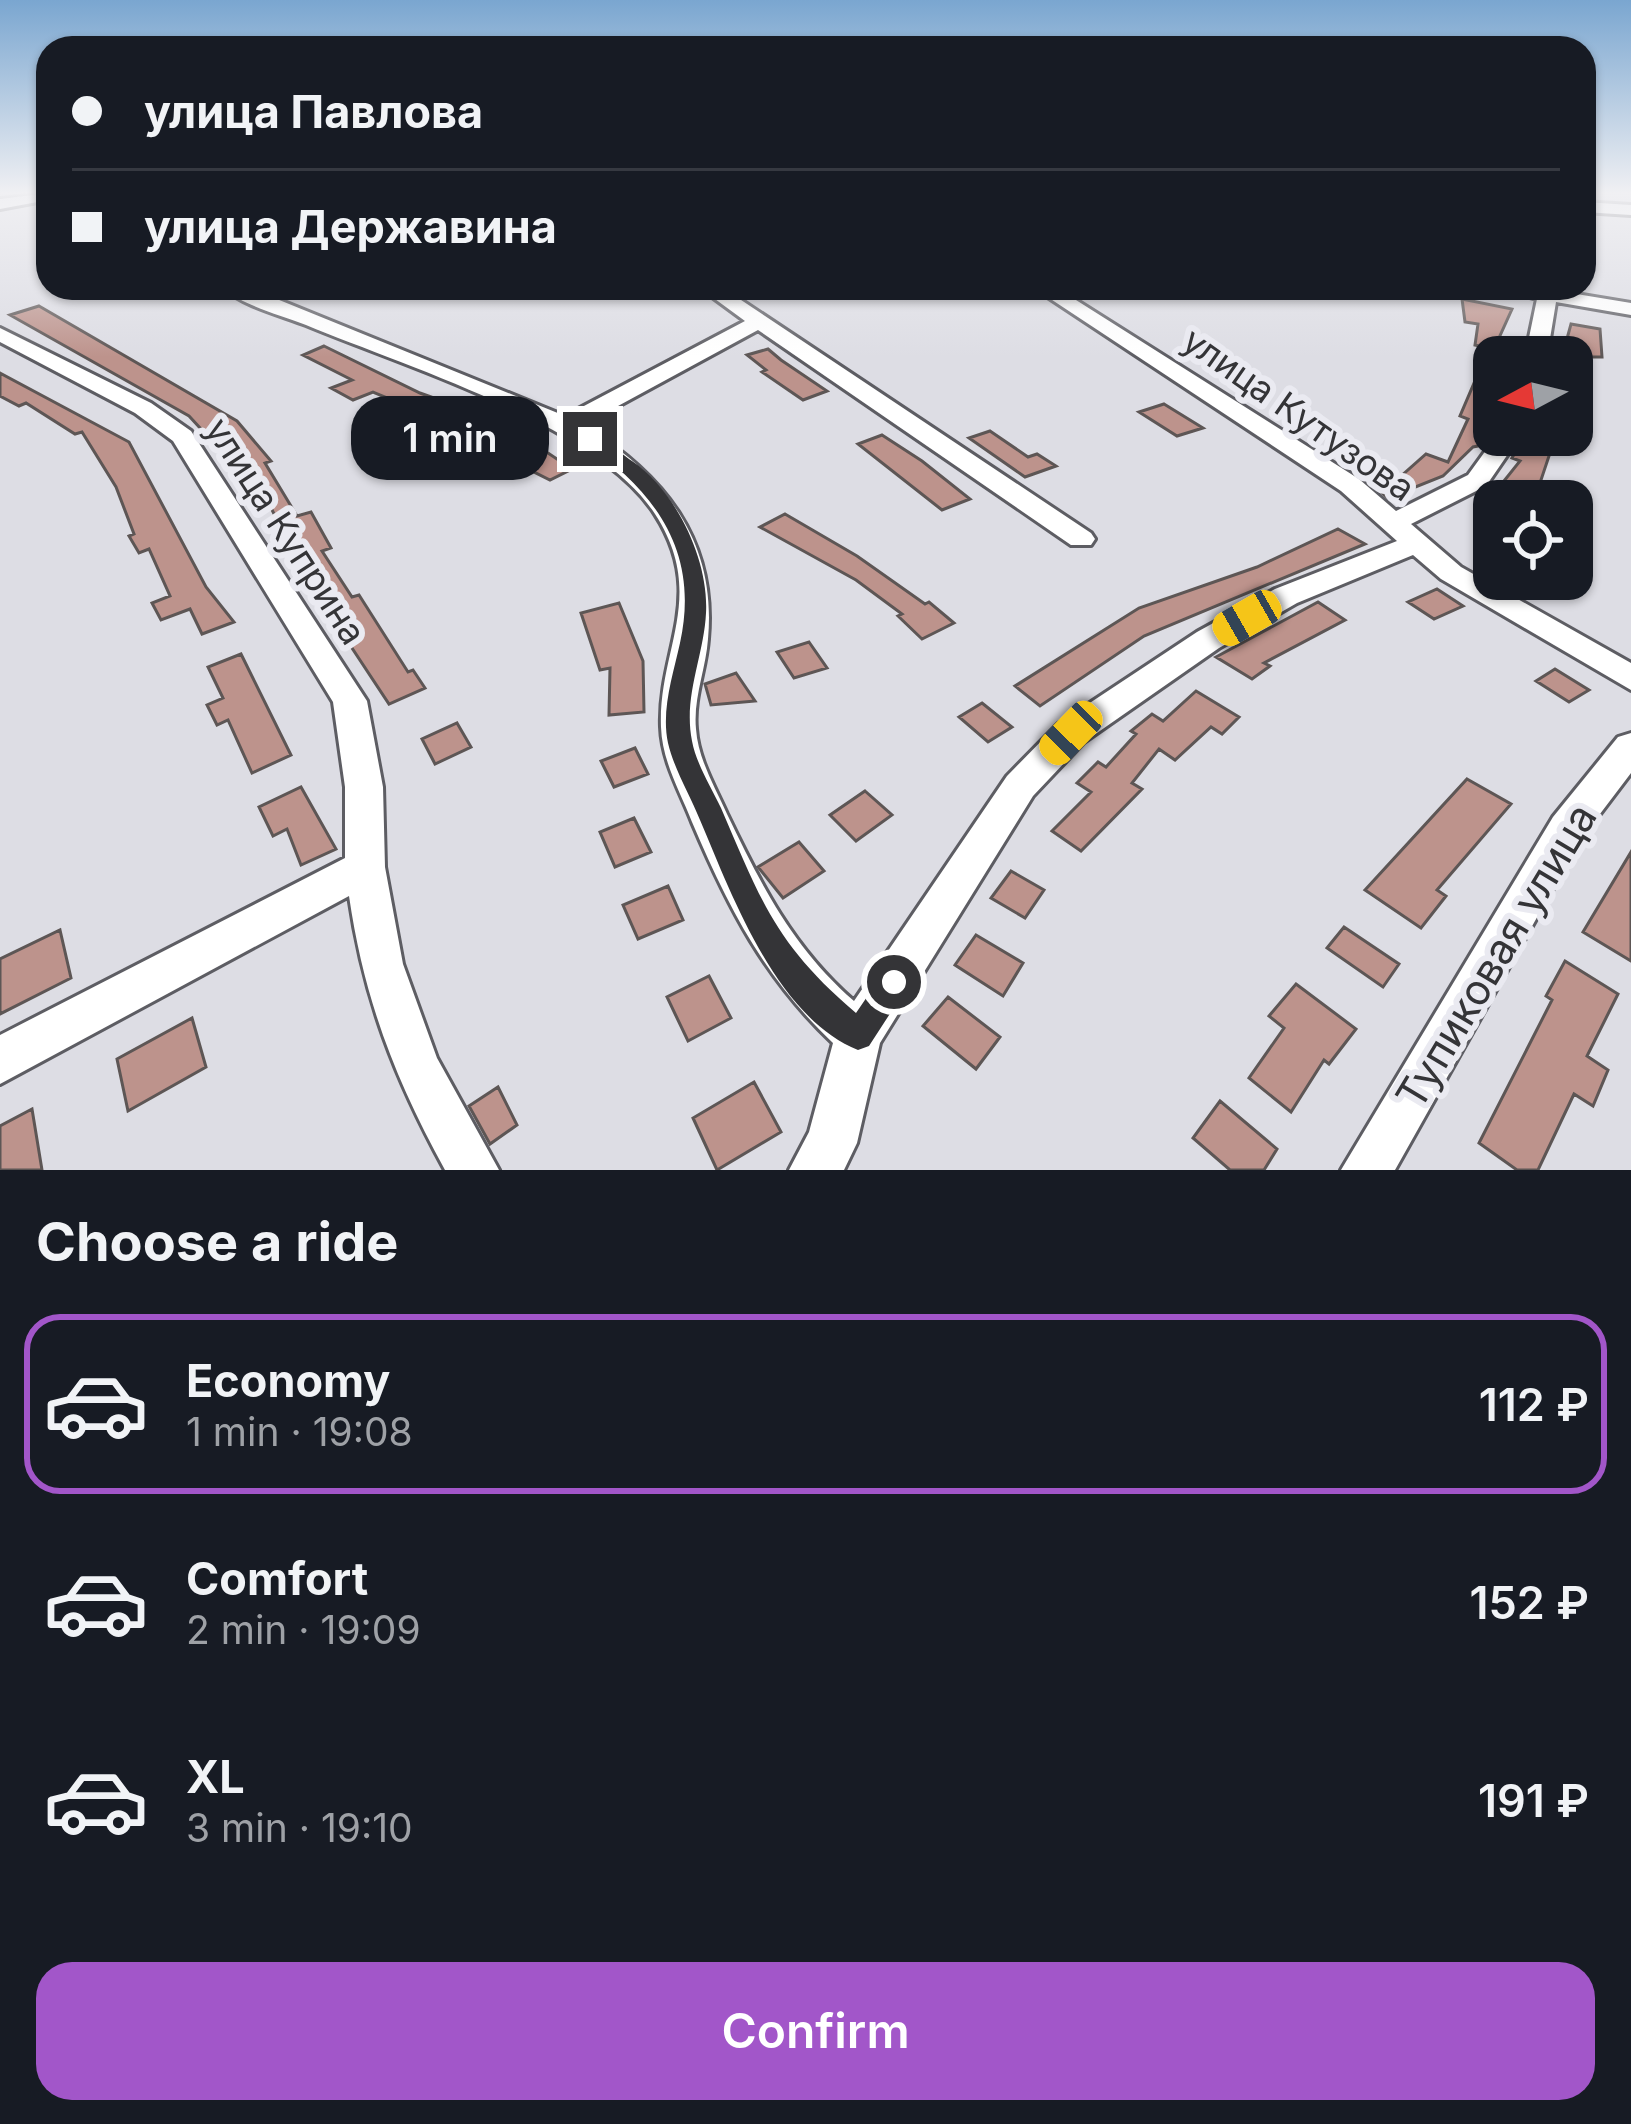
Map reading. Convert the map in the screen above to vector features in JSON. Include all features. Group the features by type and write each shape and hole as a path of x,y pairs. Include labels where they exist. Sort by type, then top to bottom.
{"street":[{"path":"262,300 566,425 639,473 676,524 695,584 696,615 678,704 680,743 764,938 808,991 858,1035"},
{"path":"728,300 1081,539"},
{"name":"улица Кутузова","path":"1063,300 1196,382 1501,605 1631,678"},
{"path":"1540,336 1546,300"},
{"path":"1567,300 1631,309"},
{"path":"566,425 760,322"},
{"name":"улица Куприна","path":"0,334 143,408 196,454 350,701 364,787 365,867 380,964 417,1071 473,1170"},
{"path":"815,1170 832,1143 858,1035 1020,786 1071,733 1286,596 1404,532 1498,464 1501,456"},
{"name":"Тупиковая улица","path":"1367,1170 1567,828 1631,747"},
{"path":"0,1060 365,867"}],"building":[{"path":"1462,300 1512,309 1500,336 1476,336 1478,324 1465,322"},
{"path":"39,306 237,421 271,461 265,463 297,516 311,512 331,548 322,551 352,597 359,595 408,672 413,670 425,688 389,704 350,645 323,588 313,591 266,498 259,500 231,450 223,453 189,416 10,315"},
{"path":"1571,324 1600,329 1602,357 1593,357 1593,336 1568,336"},
{"path":"324,346 420,393 473,412 450,424 373,392 353,400 331,388 352,380 303,355"},
{"path":"768,349 827,391 803,400 762,372 766,370 747,355"},
{"path":"0,373 129,442 206,587 234,622 202,634 190,609 161,620 152,603 170,596 149,549 139,553 129,536 134,534 116,487 82,432 75,434 26,403 19,406 0,396"},
{"path":"1473,386 1473,447 1443,476 1388,498 1382,493 1426,454 1448,462 1468,419 1460,416"},
{"path":"1164,404 1203,428 1177,436 1139,412"},
{"path":"990,431 1028,457 1037,454 1056,466 1025,477 969,438"},
{"path":"882,435 970,499 942,510 858,444"},
{"path":"522,439 572,469 550,480 496,453"},
{"path":"1549,456 1541,480 1505,480 1520,461 1512,458"},
{"path":"785,514 857,556 925,604 929,602 954,623 922,639 898,616 902,614 856,580 760,527"},
{"path":"1338,529 1365,544 1144,636 1040,706 1015,686 1139,608 1257,567"},
{"path":"1437,589 1463,606 1434,619 1408,602"},
{"path":"1318,602 1345,620 1264,663 1270,666 1252,679 1216,657"},
{"path":"619,603 643,661 644,712 609,715 610,668 600,670 581,613"},
{"path":"809,642 827,668 794,678 777,652"},
{"path":"241,654 291,755 252,773 228,720 217,725 207,705 223,698 208,667"},
{"path":"1555,669 1589,690 1569,702 1536,681"},
{"path":"736,673 755,701 711,705 705,684"},
{"path":"1196,691 1239,717 1222,734 1211,727 1175,760 1159,749 1132,783 1142,789 1081,851 1052,831 1091,792 1077,783 1098,762 1106,767 1136,734 1131,731 1152,714 1163,721"},
{"path":"982,703 1012,727 988,742 959,717"},
{"path":"457,723 471,747 435,764 422,739"},
{"path":"635,748 648,774 614,787 601,761"},
{"path":"1467,779 1511,804 1437,890 1446,896 1421,928 1365,890"},
{"path":"301,787 336,849 301,865 287,829 273,836 259,807"},
{"path":"865,791 892,815 856,841 830,815"},
{"path":"634,818 651,852 615,867 600,832"},
{"path":"799,842 824,871 783,898 758,867"},
{"path":"1631,852 1631,961 1583,932"},
{"path":"1011,871 1044,890 1025,918 991,898"},
{"path":"668,886 683,920 638,939 623,905"},
{"path":"1344,927 1399,964 1383,987 1327,948"},
{"path":"60,930 71,978 0,1014 0,959"},
{"path":"976,935 1023,963 1003,996 955,965"},
{"path":"1565,961 1618,994 1587,1056 1608,1070 1593,1106 1574,1094 1538,1170 1517,1170 1479,1143 1552,1000 1546,996"},
{"path":"709,976 731,1018 688,1041 667,997"},
{"path":"1296,984 1356,1029 1329,1064 1324,1060 1291,1112 1249,1078 1284,1028 1269,1016"},
{"path":"948,997 1000,1037 976,1069 923,1026"},
{"path":"192,1018 206,1067 128,1111 117,1059"},
{"path":"754,1082 781,1132 717,1170 693,1118"},
{"path":"498,1087 517,1125 490,1144 469,1106"},
{"path":"1220,1101 1277,1149 1264,1170 1230,1170 1193,1138"},
{"path":"32,1109 42,1170 0,1170 0,1126"}],"route":[{"path":"590,439 639,473 676,524 695,584 696,615 678,704 680,743 764,938 808,991 858,1035 894,982"}]}
